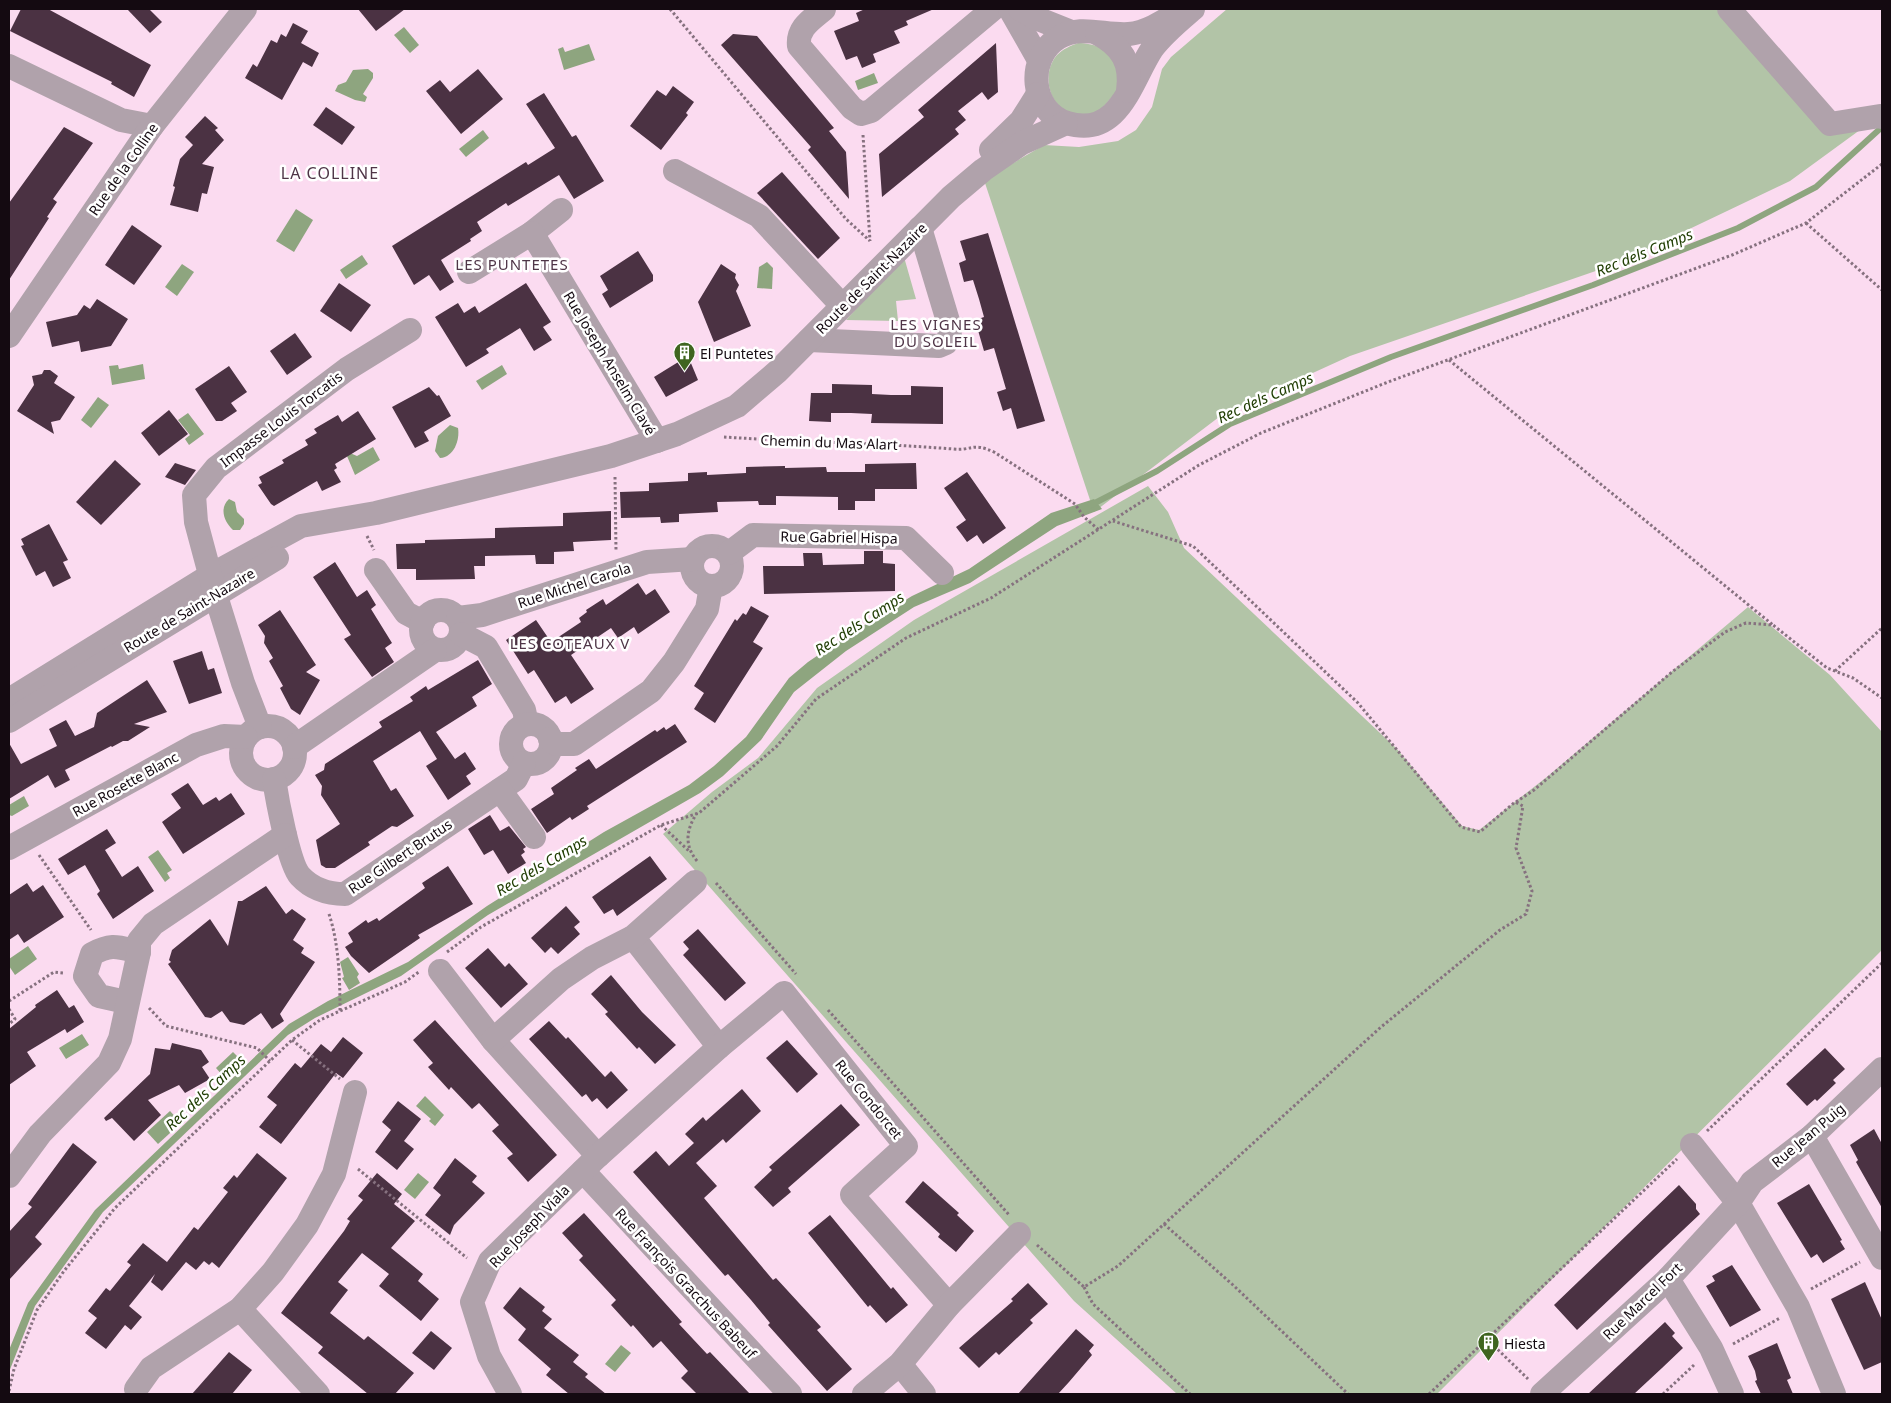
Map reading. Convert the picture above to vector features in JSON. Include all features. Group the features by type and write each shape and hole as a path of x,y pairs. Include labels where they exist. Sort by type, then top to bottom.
{"street":[{"name":"Rue de la Colline","path":"9,336 16,306 152,126 245,9"},
{"path":"824,9 803,27 798,36 799,46 852,108 861,114 871,111 993,9"},
{"path":"1010,9 1039,60"},
{"path":"1020,9 1036,18 1071,32"},
{"path":"1184,9 1154,26 1129,34 1084,31 1071,32 1058,38 1046,48 1039,60 1036,72 1038,94 1044,106 1054,116 1066,123 1081,126 1097,124 1111,117 1122,106 1128,91 1153,48 1193,9"},
{"path":"1729,9 1830,124 1881,116"},
{"path":"1097,33 1110,40 1121,50 1128,62 1130,77 1128,91"},
{"path":"9,66 121,120 152,126"},
{"name":"Route de Saint-Nazaire","path":"667,438 738,391 780,355 835,298 875,246 1004,139 1021,121 1038,94"},
{"name":"Route de Saint-Nazaire","path":"9,700 213,584 313,538 376,513 532,477 667,438 737,406 778,371 951,197 983,170 1022,143 1066,123"},
{"path":"675,171 759,216 835,298"},
{"path":"469,272 532,233 561,210"},
{"path":"809,340 938,346 946,342 950,336 948,321 920,228"},
{"name":"Rue Joseph Anselm Clavé","path":"532,233 667,438"},
{"name":"Impasse Louis Torcatis","path":"213,584 196,522 194,495 216,468 347,369 410,330"},
{"name":"Rue Gabriel Hispa","path":"729,554 753,535 906,538 942,573"},
{"path":"713,545 722,548 729,554 732,568 726,581 712,586 698,580 694,574 693,559 704,547 713,545"},
{"name":"Rue Michel Carola","path":"459,626 482,615 647,562 693,559"},
{"path":"376,570 406,613 423,622"},
{"path":"213,584 243,683 253,732 241,754 248,771 255,777 274,779 288,771 295,756 294,747 285,732 269,726 253,732"},
{"name":"Route de Saint-Nazaire","path":"9,722 213,584"},
{"path":"550,739 550,747 544,759 538,763 524,763 512,751 513,734 527,724 541,727 556,744 574,744 651,691 674,662 707,609 712,586"},
{"path":"435,650 423,638 423,622 435,611 451,613 459,626 486,647 524,710 527,724"},
{"path":"294,747 435,650 452,648 458,642 459,626"},
{"name":"Rue Rosette Blanc","path":"18,843 196,745 224,736 253,732"},
{"name":"Rue Gilbert Brutus","path":"274,779 285,835 299,875 330,894 345,894 516,779 524,763"},
{"path":"500,790 534,838"},
{"path":"9,1176 40,1134 108,1064 120,1039 128,995 139,952 139,941 153,924 285,835"},
{"path":"493,1040 561,979 592,958 633,937 703,876"},
{"path":"633,937 719,1047"},
{"path":"128,995 99,996 85,976 92,954 104,948 111,945 139,952"},
{"name":"Rue François Gracchus Babeuf","path":"435,965 590,1163 790,1394"},
{"name":"Rue Condorcet","path":"650,1111 719,1047 784,993 906,1146 852,1194 949,1305"},
{"name":"Rue Jean Puig","path":"1738,1203 1752,1182 1812,1136 1882,1069"},
{"path":"136,1389 151,1368 240,1309 273,1272 307,1225 334,1174 355,1092"},
{"name":"Rue Joseph Viala","path":"510,1394 489,1356 472,1302 490,1261 590,1163 650,1111"},
{"path":"1812,1136 1875,1258"},
{"path":"1692,1145 1738,1203 1798,1307 1834,1394"},
{"name":"Rue Marcel Fort","path":"1543,1394 1668,1279 1738,1203"},
{"path":"864,1394 900,1364 949,1305 1022,1234"},
{"path":"1668,1279 1711,1348 1732,1394"},
{"path":"240,1309 318,1394"},
{"path":"900,1364 924,1394"}],"path":[{"path":"670,9 846,218 875,246"},
{"path":"861,114 875,246"},
{"path":"689,851 687,832 698,813 777,746 816,699 906,638 991,598 1113,522 1199,464 1261,433 1449,360 1732,255 1806,223 1882,164"},
{"path":"1806,223 1882,290"},
{"path":"1449,360 1827,668 1853,678 1882,698"},
{"name":"Chemin du Mas Alart","path":"716,437 912,445 956,450 980,446 994,452 1076,505 1084,517 1099,530"},
{"path":"615,491 616,571"},
{"path":"1113,522 1193,546 1358,703 1461,827 1480,832 1516,802 1534,790 1672,672 1725,632 1746,623 1773,625"},
{"path":"1834,671 1882,628"},
{"path":"1084,1287 1118,1266 1381,1027 1500,930 1526,914 1532,891 1516,848 1523,806 1516,802"},
{"path":"9,1391 14,1369 37,1310 64,1271 115,1208 292,1040 320,1020 340,1009 405,982 435,965 481,927 661,825 698,813"},
{"path":"661,825 689,851 703,876 800,978"},
{"path":"18,843 104,948"},
{"path":"321,890 333,928 340,1009"},
{"path":"1429,1394 1882,963"},
{"path":"9,1001 54,972 85,976"},
{"path":"128,995 166,1026 258,1048 269,1060"},
{"path":"826,1008 1022,1234 1084,1287 1093,1304 1190,1394"},
{"path":"9,1009 15,1019 9,1024"},
{"path":"292,1040 355,1092"},
{"path":"340,1154 485,1272"},
{"path":"1164,1224 1233,1284 1348,1394"},
{"path":"1663,1394 1711,1348 1723,1349 1798,1307 1810,1290 1875,1258"},
{"path":"1487,1339 1543,1394"}],"shaded area":[{"path":"1227,9 1718,9 1800,103 1864,127 1790,181 1616,264 1350,356 1223,414 1094,512 984,180 1044,145 1079,147 1118,141 1136,130 1152,107 1162,69 1171,57"},
{"path":"404,27 419,45 410,53 394,35"},
{"path":"1078,43 1090,44 1101,48 1111,54 1119,66 1120,88 1097,114 1076,115 1064,110 1053,97 1050,89 1048,80 1052,62 1062,51"},
{"path":"589,44 595,60 564,70 558,49 563,47 565,52"},
{"path":"368,69 373,73 373,78 363,94 367,97 365,102 355,100 335,91 338,85 346,82 353,70"},
{"path":"874,73 878,83 858,90 855,81"},
{"path":"483,130 489,138 466,157 459,149"},
{"path":"296,209 313,220 294,252 276,241"},
{"path":"362,255 368,264 346,279 340,270"},
{"path":"904,257 916,299 896,301 898,321 846,320"},
{"path":"767,262 773,268 772,289 757,288 759,267"},
{"path":"182,264 194,272 177,296 165,287"},
{"path":"143,364 145,379 112,385 109,366 118,365 119,369"},
{"path":"502,365 507,374 482,390 476,381"},
{"path":"98,397 109,405 91,428 81,420"},
{"path":"188,413 204,434 189,445 185,439 190,435 178,420"},
{"path":"450,425 458,428 457,443 449,455 440,458 435,451 438,436"},
{"path":"373,447 380,460 355,475 347,456 350,453 357,456"},
{"path":"1148,486 1168,512 1184,548 1397,749 1462,826 1479,830 1548,776 1748,607 1830,675 1882,732 1882,950 1437,1394 1177,1394 1074,1301 663,834 712,792 758,758 817,688 914,620"},
{"path":"229,499 235,502 237,512 244,519 244,524 240,530 233,530 225,519 223,511"},
{"path":"1094,499 1102,509 1057,526 970,583 914,607 846,651 794,692 761,740 723,776 700,793 488,915 401,976 315,1018 288,1035 103,1212 35,1306 9,1372 9,1350 28,1303 95,1210 289,1024 328,1001 408,962 487,906 604,832 689,785 714,766 746,737 789,678 808,662 845,637 912,596 969,569 1051,513"},
{"path":"24,796 29,806 12,816 9,815 9,805"},
{"path":"158,850 172,870 167,873 170,878 165,882 148,857"},
{"path":"28,946 37,959 15,975 9,966 9,959"},
{"path":"348,957 359,974 357,977 360,983 349,990 342,978 344,977 340,962"},
{"path":"82,1034 89,1045 66,1059 59,1048"},
{"path":"233,1052 241,1060 223,1076 216,1068"},
{"path":"425,1096 444,1115 435,1126 429,1121 431,1119 416,1106"},
{"path":"170,1111 181,1123 158,1144 147,1132"},
{"path":"418,1173 429,1182 415,1199 404,1190"},
{"path":"621,1345 631,1353 615,1372 605,1364"}],"building":[{"path":"21,9 48,9 151,65 134,97 111,84 112,82 10,31"},
{"path":"127,9 149,9 162,22 150,33"},
{"path":"358,9 405,9 376,31"},
{"path":"865,9 934,9 906,21 908,25 894,31 900,43 873,54 876,62 862,68 857,56 846,60 834,31 859,21 856,13"},
{"path":"293,23 308,31 301,43 319,53 312,67 303,62 282,100 245,78 253,64 257,67 271,40 277,43 281,34 286,37"},
{"path":"733,34 757,36 834,128 829,131 846,152 849,199 808,150 811,147 721,45"},
{"path":"996,43 998,92 988,100 982,92 958,111 966,120 955,129 959,134 882,197 879,154 924,117 918,110"},
{"path":"478,69 503,99 461,134 426,91 440,80 450,92"},
{"path":"673,86 694,102 686,113 688,115 661,150 630,126 657,90 666,96"},
{"path":"544,93 572,137 576,135 604,181 574,199 559,175 508,206 506,203 477,222 482,231 470,239 471,241 441,260 454,282 440,291 429,275 414,285 392,246 526,162 528,165 555,148 526,104"},
{"path":"326,107 355,127 342,145 313,125"},
{"path":"205,116 218,128 215,130 224,140 202,164 214,167 207,194 202,193 198,212 170,205 180,159 193,145 185,137"},
{"path":"64,127 93,143 53,199 57,202 47,217 49,218 9,280 9,203"},
{"path":"782,172 840,238 818,259 757,193"},
{"path":"132,225 162,246 134,285 105,265"},
{"path":"988,233 1045,421 1017,429 1011,408 1003,411 997,392 1006,389 994,348 984,351 975,320 984,317 973,280 964,282 959,263 966,260 960,241"},
{"path":"638,251 653,275 653,281 610,308 602,294 608,290 600,276"},
{"path":"721,264 736,274 735,278 739,285 736,291 751,326 714,342 698,302"},
{"path":"339,283 371,305 351,332 320,311"},
{"path":"526,283 551,322 543,327 552,340 534,351 520,328 486,349 489,353 466,367 435,317 458,303 464,313 475,306 479,313"},
{"path":"97,299 128,319 111,346 81,352 79,341 52,347 46,322 77,315 84,305 90,309"},
{"path":"295,333 312,357 287,375 270,351"},
{"path":"688,356 698,380 666,397 654,377"},
{"path":"229,366 247,392 231,403 237,411 222,421 216,421 195,389"},
{"path":"44,370 50,370 58,376 54,383 75,397 60,420 51,422 54,434 17,411 34,385 32,376 42,374"},
{"path":"832,384 872,385 872,394 891,395 911,395 911,386 943,387 943,424 871,423 872,414 851,413 831,413 831,422 809,421 811,393 832,393"},
{"path":"429,387 437,396 439,395 451,416 424,432 429,441 415,448 392,407"},
{"path":"169,410 188,434 159,456 141,433"},
{"path":"358,411 376,439 335,464 337,468 334,470 341,482 322,491 317,481 274,506 271,504 258,485 262,483 259,477 284,463 282,460 308,445 305,440 317,433 314,429 338,415 342,422"},
{"path":"115,460 141,484 101,525 76,502"},
{"path":"175,463 196,470 185,485 165,477"},
{"path":"916,463 917,489 875,489 875,501 855,501 855,510 838,510 838,497 776,496 776,505 759,505 758,501 717,502 718,512 679,514 679,522 661,523 660,517 621,518 620,492 649,491 649,483 688,481 688,473 707,472 707,475 746,473 746,467 785,466 785,468 826,467 827,472 865,472 865,464"},
{"path":"967,472 1006,528 983,544 977,535 967,542 956,527 966,520 944,488"},
{"path":"611,511 611,540 573,542 574,551 554,552 554,564 536,564 535,555 485,556 485,566 474,566 475,579 416,580 416,569 397,569 396,544 425,543 425,540 495,538 495,528 563,526 563,513"},
{"path":"49,524 68,560 63,562 71,578 53,587 45,571 36,576 21,546 24,545 21,539"},
{"path":"864,551 883,551 883,563 895,564 895,591 764,594 763,566 804,566 803,553 822,553 823,565 864,564"},
{"path":"335,562 357,597 367,590 376,605 371,609 392,643 385,648 394,662 372,677 344,639 351,635 313,577"},
{"path":"638,583 646,595 655,589 670,612 638,634 634,627 618,638 611,628 571,655 594,689 571,704 566,696 555,703 534,670 528,674 506,640 536,620 551,642 581,622 579,618 587,612 586,610 603,599 606,605"},
{"path":"751,606 769,616 753,642 763,648 715,723 694,709 704,693 694,686 735,619 737,621 743,613 746,615"},
{"path":"280,610 316,665 306,672 320,680 300,715 291,709 280,688 283,686 269,661 273,658 264,643 265,636 258,625"},
{"path":"202,651 208,670 214,668 222,693 189,704 173,661"},
{"path":"478,660 492,684 472,697 477,706 436,732 455,759 465,752 476,769 466,776 471,784 448,800 426,766 437,759 420,731 373,761 391,791 396,788 414,816 397,827 392,826 368,842 370,845 335,868 326,868 321,865 316,840 340,824 321,795 322,786 315,775 324,770 325,764 382,727 379,722 413,701 410,697 426,686 428,690"},
{"path":"147,680 167,712 134,724 150,727 128,741 111,746 65,770 70,780 55,788 48,775 9,799 9,743 21,764 57,746 49,729 66,720 75,736 94,727 97,713"},
{"path":"675,724 687,742 587,806 589,809 572,820 570,817 547,833 531,809 554,794 551,788 589,759 596,769 655,730 657,732 664,727 666,730"},
{"path":"188,783 203,805 216,797 219,801 231,793 245,814 183,854 162,822 181,808 171,794"},
{"path":"490,815 500,831 509,826 526,847 523,849 525,852 521,855 526,863 508,874 493,850 484,855 468,829"},
{"path":"107,829 116,843 105,850 122,877 138,866 154,891 113,919 97,894 100,891 85,865 68,875 58,859"},
{"path":"650,856 667,879 617,916 613,909 604,914 592,897"},
{"path":"448,866 473,904 418,935 420,938 369,973 351,956 345,947 353,942 348,933 366,920 368,923 377,918 379,921 425,888 422,883"},
{"path":"27,883 33,892 43,885 64,917 24,943 18,934 9,940 9,895"},
{"path":"266,886 286,914 292,909 306,919 293,940 304,948 301,953 315,962 280,1014 284,1021 272,1029 261,1013 244,1025 230,1022 222,1011 211,1018 205,1017 168,964 171,962 169,960 172,950 210,919 228,946 238,901 242,901"},
{"path":"566,906 580,922 574,927 580,934 558,954 551,947 545,953 531,938"},
{"path":"698,929 746,983 725,1001 683,955 689,949 683,942"},
{"path":"488,948 505,967 509,963 528,984 501,1008 465,968"},
{"path":"611,975 642,1012 676,1045 655,1064 639,1047 637,1049 605,1014 608,1012 591,994"},
{"path":"57,990 69,1008 74,1005 84,1022 67,1033 65,1029 27,1052 36,1066 9,1085 9,1029 36,1007 35,1005"},
{"path":"435,1020 557,1155 528,1182 507,1158 513,1154 492,1131 499,1125 479,1103 472,1109 451,1087 449,1090 428,1067 433,1063 413,1040"},
{"path":"549,1021 566,1039 568,1037 605,1077 611,1071 628,1090 607,1109 597,1098 592,1102 586,1094 582,1097 529,1039"},
{"path":"343,1037 363,1053 343,1078 336,1073 281,1144 259,1127 277,1105 267,1097 295,1063 301,1068 321,1044 331,1052"},
{"path":"787,1040 818,1074 797,1093 766,1058"},
{"path":"172,1043 201,1050 209,1062 202,1067 210,1079 185,1093 179,1085 148,1100 161,1115 134,1141 112,1118 106,1121 104,1118 150,1074 155,1048 170,1050"},
{"path":"1825,1048 1845,1069 1833,1080 1836,1083 1817,1101 1815,1099 1807,1106 1786,1084"},
{"path":"742,1089 761,1111 726,1143 723,1139 696,1163 717,1186 704,1198 773,1280 776,1278 821,1327 817,1330 852,1369 827,1391 768,1325 770,1323 728,1274 725,1276 633,1172 656,1151 669,1166 694,1143 685,1134 703,1117 706,1121"},
{"path":"398,1101 421,1119 404,1141 414,1149 397,1170 375,1152 391,1130 382,1122"},
{"path":"841,1104 860,1125 788,1188 791,1192 773,1207 754,1187 772,1170 769,1167"},
{"path":"1874,1129 1882,1144 1882,1208 1856,1162 1858,1160 1850,1145"},
{"path":"73,1143 97,1162 35,1237 42,1244 9,1280 9,1232 32,1207 28,1204"},
{"path":"257,1153 287,1178 219,1268 212,1262 209,1265 204,1261 196,1270 186,1262 162,1291 151,1282 155,1274 129,1306 142,1317 131,1330 125,1325 106,1349 85,1333 97,1318 88,1311 106,1288 110,1291 131,1265 127,1262 143,1243 167,1262 194,1227 198,1230 228,1192 223,1188 234,1175 237,1178"},
{"path":"455,1158 477,1176 472,1182 485,1193 454,1225 450,1235 425,1215 441,1195 433,1188"},
{"path":"377,1173 402,1194 394,1204 415,1221 391,1248 423,1274 418,1281 439,1299 421,1321 379,1286 389,1274 362,1253 338,1282 348,1290 330,1313 364,1340 368,1336 414,1373 395,1394 368,1394 318,1353 323,1347 281,1313 344,1231 350,1221 347,1219 363,1200 358,1196"},
{"path":"923,1181 959,1213 957,1215 974,1231 956,1252 938,1237 940,1234 905,1202"},
{"path":"1809,1184 1842,1240 1840,1241 1845,1249 1823,1263 1817,1254 1811,1258 1777,1203"},
{"path":"1679,1185 1696,1204 1696,1209 1700,1214 1577,1330 1554,1305"},
{"path":"584,1213 682,1322 679,1324 707,1354 710,1352 750,1394 697,1394 681,1378 688,1371 661,1341 653,1348 633,1325 631,1327 611,1305 616,1300 579,1260 583,1256 562,1233"},
{"path":"830,1215 891,1289 893,1287 908,1305 886,1323 870,1305 868,1307 808,1233"},
{"path":"1732,1265 1761,1310 1730,1327 1706,1286 1715,1281 1712,1276"},
{"path":"1865,1282 1882,1320 1882,1362 1864,1370 1831,1299"},
{"path":"1028,1283 1048,1304 1030,1320 1033,1323 999,1355 996,1352 979,1368 959,1348 1013,1301 1011,1299"},
{"path":"520,1287 545,1307 542,1311 552,1319 544,1328 579,1355 573,1362 588,1374 585,1377 606,1394 569,1394 546,1375 551,1369 518,1340 526,1329 503,1308"},
{"path":"1665,1322 1675,1333 1672,1336 1683,1348 1662,1368 1634,1394 1588,1394"},
{"path":"1076,1329 1094,1345 1089,1351 1092,1355 1069,1382 1058,1394 1018,1394"},
{"path":"431,1331 452,1348 434,1370 412,1353"},
{"path":"1777,1343 1791,1378 1787,1380 1793,1394 1761,1394 1755,1381 1757,1380 1755,1371 1748,1356"},
{"path":"229,1352 252,1370 232,1394 192,1394"}],"waterway":[{"name":"Rec dels Camps","path":"1091,505 1157,471 1230,424 1391,357 1593,285 1738,228 1816,187 1882,127"}],"place":[{"name":"El Puntetes","path":"684,372"},
{"name":"Hiesta","path":"1488,1362"}],"district":[{"name":"LA COLLINE","path":"330,173"},
{"name":"LES PUNTETES","path":"512,264"},
{"name":"LES VIGNES DU SOLEIL","path":"936,332"},
{"name":"LES COTEAUX V","path":"570,643"}]}
